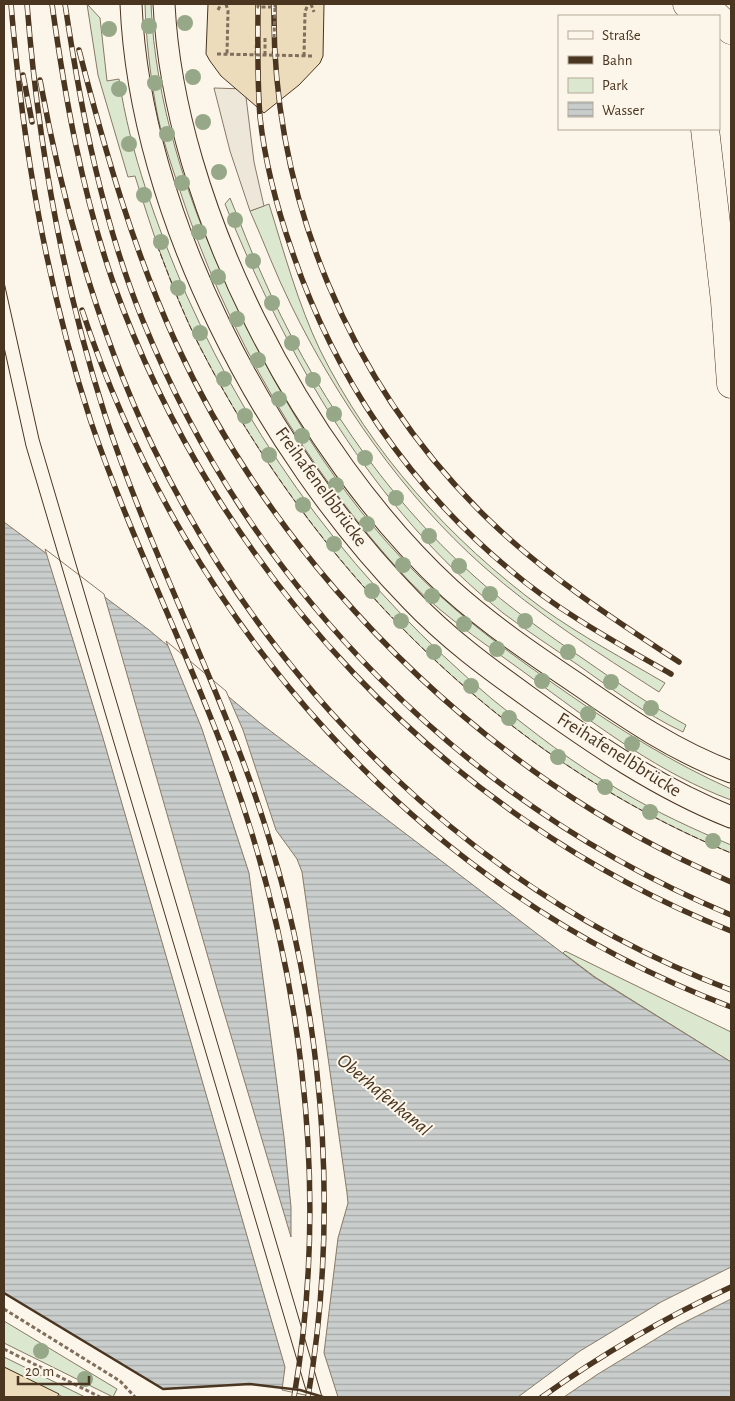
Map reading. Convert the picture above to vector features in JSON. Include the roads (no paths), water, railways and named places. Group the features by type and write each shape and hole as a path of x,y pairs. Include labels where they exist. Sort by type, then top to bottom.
{"main road":[{"path":"687,4 709,9 715,15"},
{"path":"720,20 731,30"},
{"path":"705,130 725,301 731,384"}],"street":[{"name":"Freihafenelbbrücke","path":"131,4 134,54 144,108 158,164 186,244 222,329 248,377 278,428 336,512 375,561 411,601 460,647 618,760 679,794 729,816"},
{"name":"Freihafenelbbrücke","path":"164,4 165,32 175,95 189,152 217,236 242,294 270,348 305,408 346,470 415,552 449,588 504,634 638,726 698,760 731,772"},
{"name":"Freihafenelbbrücke","path":"698,760 709,760 731,754"}],"water":[{"name":"Oberhafenkanal","path":"4,522 149,630 260,723 594,977 731,1062 731,1397 323,1397 300,1390 250,1384 163,1389 4,1293"}],"tram line":[{"path":"4,282 39,439 322,1397"},
{"path":"4,347 26,446 308,1397"}],"railway":[{"path":"11,4 22,111 39,215 61,319 75,370 106,464 226,757 252,834 273,912 290,992 302,1073 309,1154 310,1236 305,1317 294,1397"},
{"path":"27,4 45,160 64,263 90,365 120,458 152,542 239,751 266,828 288,907 305,988 317,1070 323,1152 324,1234 319,1316 308,1397"},
{"path":"52,4 76,144 92,214 113,282 157,388 213,490 278,585 353,672 436,752 528,822 626,882 731,931"},
{"path":"65,4 78,84 95,165 116,244 129,283 143,321 189,419 243,511 307,597 378,677 457,749 542,813 634,869 731,915"},
{"path":"258,4 260,117 272,185 292,251 309,297 329,342 352,384 378,425 407,464 438,501 472,536 547,599 587,625 671,674"},
{"path":"274,4 277,76 287,147 304,217 328,284 359,349 396,410 440,467 489,520 511,540 581,596 679,662"},
{"path":"79,50 99,125 133,236 176,343 209,408 247,471 289,531 335,589 385,643 438,694 494,741 552,784 595,812 685,861 731,882"},
{"path":"23,75 32,122"},
{"path":"40,80 71,221 84,267 115,359 153,447 201,536 257,621 321,700 391,774 467,840 550,899 638,949 731,990"},
{"path":"82,310 127,426 184,535 251,638 328,732 415,817 512,892 617,956 731,1007"},
{"path":"542,1397 587,1366 634,1338 682,1311 731,1287"}]}
